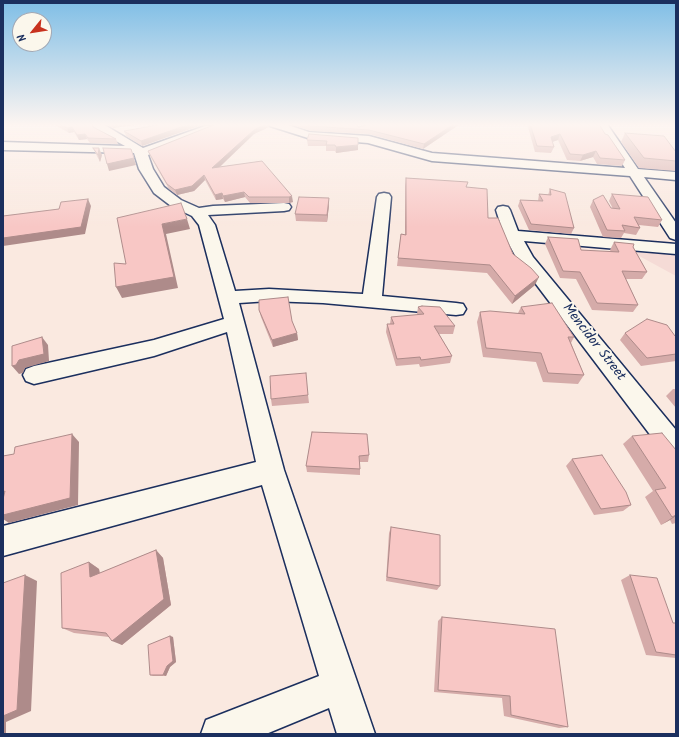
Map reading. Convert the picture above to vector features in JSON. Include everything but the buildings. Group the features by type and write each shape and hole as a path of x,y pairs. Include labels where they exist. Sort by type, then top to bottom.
{"street":[{"path":"138,158 159,190 176,203 197,213 203,219 211,236 228,297 271,470 356,734"},
{"path":"457,158 676,176"},
{"path":"624,158 676,235"},
{"path":"372,301 384,197"},
{"path":"197,213 213,210 284,207"},
{"name":"Mencidor Street","path":"503,210 512,235 526,259 672,438"},
{"path":"512,235 676,249"},
{"path":"228,297 269,295 372,301 456,309"},
{"path":"34,375 154,348 234,322"},
{"path":"3,541 271,470"},
{"path":"220,734 341,686"}],"shaded area":[{"path":"630,251 676,255 676,276"}]}
